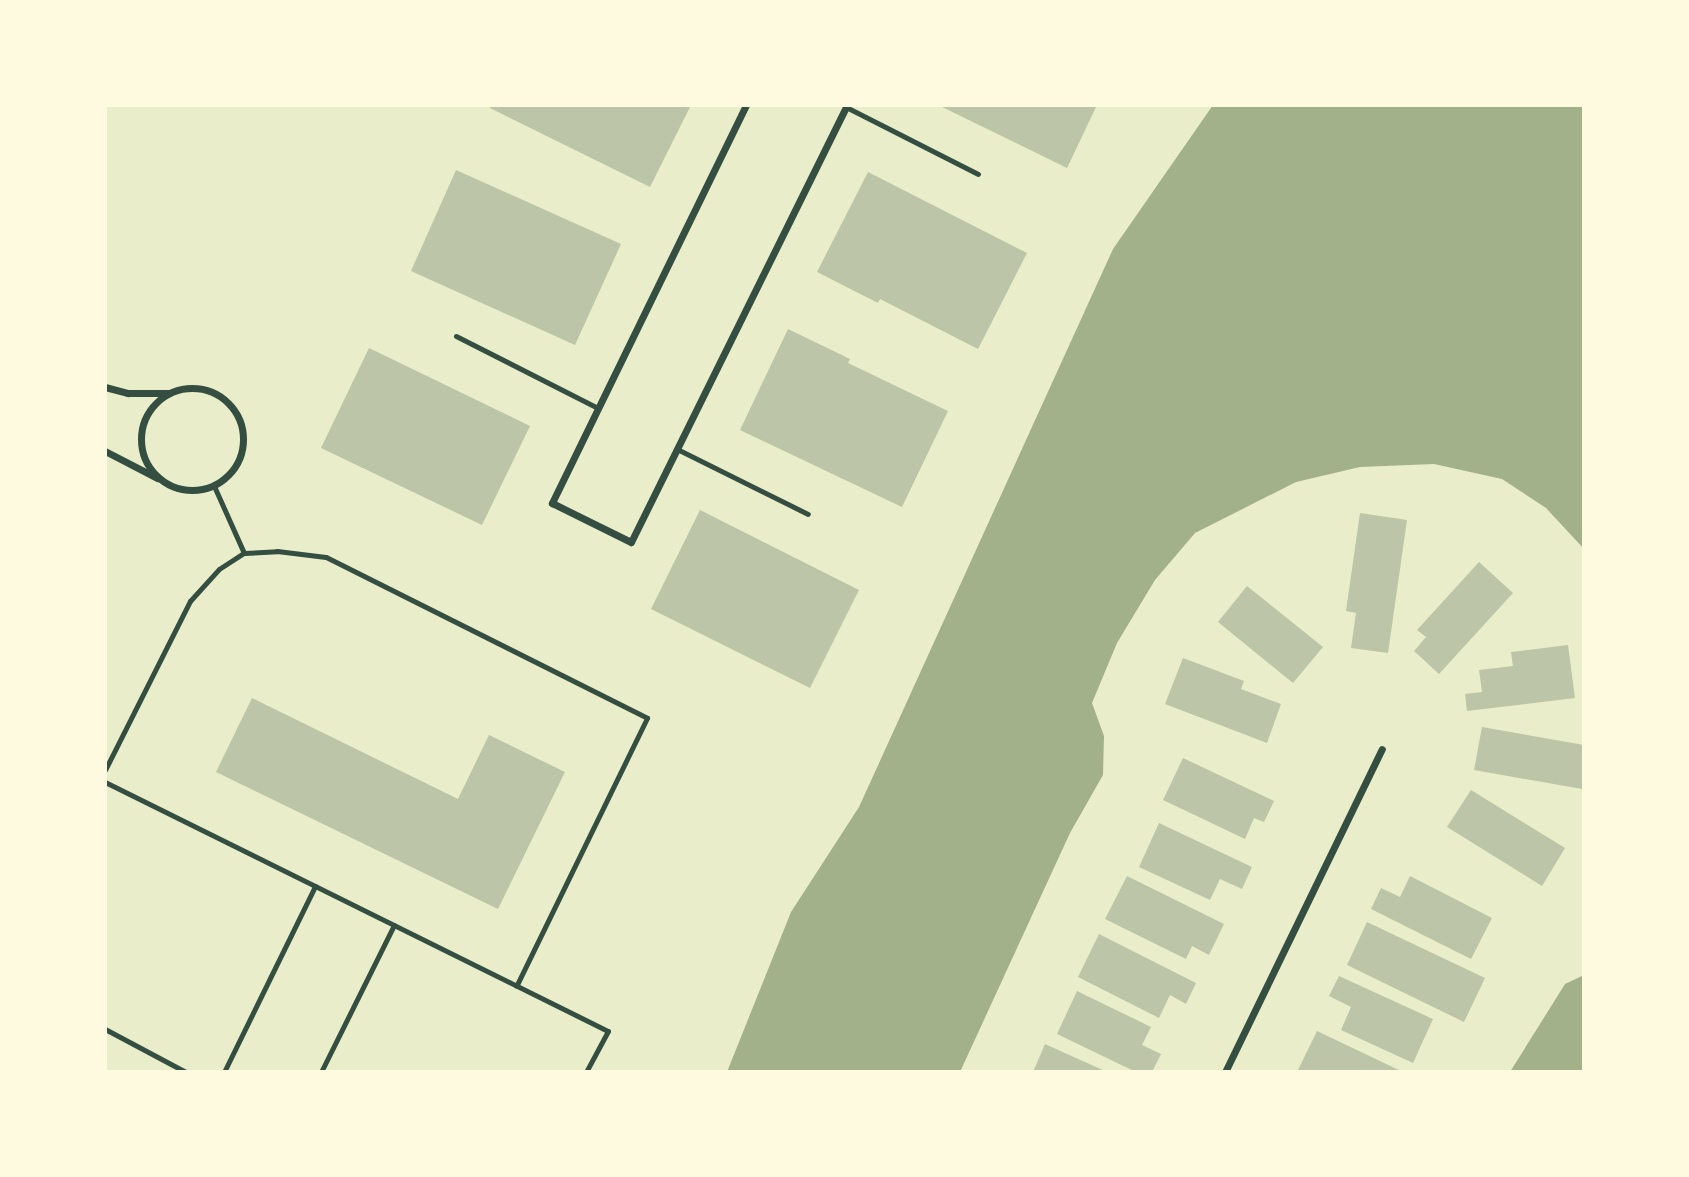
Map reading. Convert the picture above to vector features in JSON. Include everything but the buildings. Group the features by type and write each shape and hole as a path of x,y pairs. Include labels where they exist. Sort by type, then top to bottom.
{"street":[{"path":"746,105 552,503 631,542 844,106"},
{"path":"105,387 128,393 170,393"},
{"path":"105,451 160,480 178,489 196,491 214,486 228,476 239,462 244,441 242,423 233,407 222,397 206,389 188,388 158,400 147,415 142,432 142,450 149,467 160,480"},
{"path":"1225,1072 1382,749"}],"lane":[{"path":"844,106 978,174"},
{"path":"456,335 598,408"},
{"path":"677,449 808,514"},
{"path":"214,486 244,554"},
{"path":"105,770 190,601 219,569 244,554 277,551 326,558 647,718 516,986"},
{"path":"105,782 608,1031 586,1072"},
{"path":"224,1072 315,886"},
{"path":"321,1072 394,925"},
{"path":"105,1029 186,1072"}],"shaded area":[{"path":"1213,105 1584,105 1584,549 1546,508 1502,479 1434,464 1360,467 1296,482 1195,533 1155,580 1117,643 1092,703 1104,736 1103,775 1070,833 960,1072 727,1072 791,912 859,807 1113,249"},
{"path":"1584,975 1584,1072 1510,1072 1565,984"}]}
